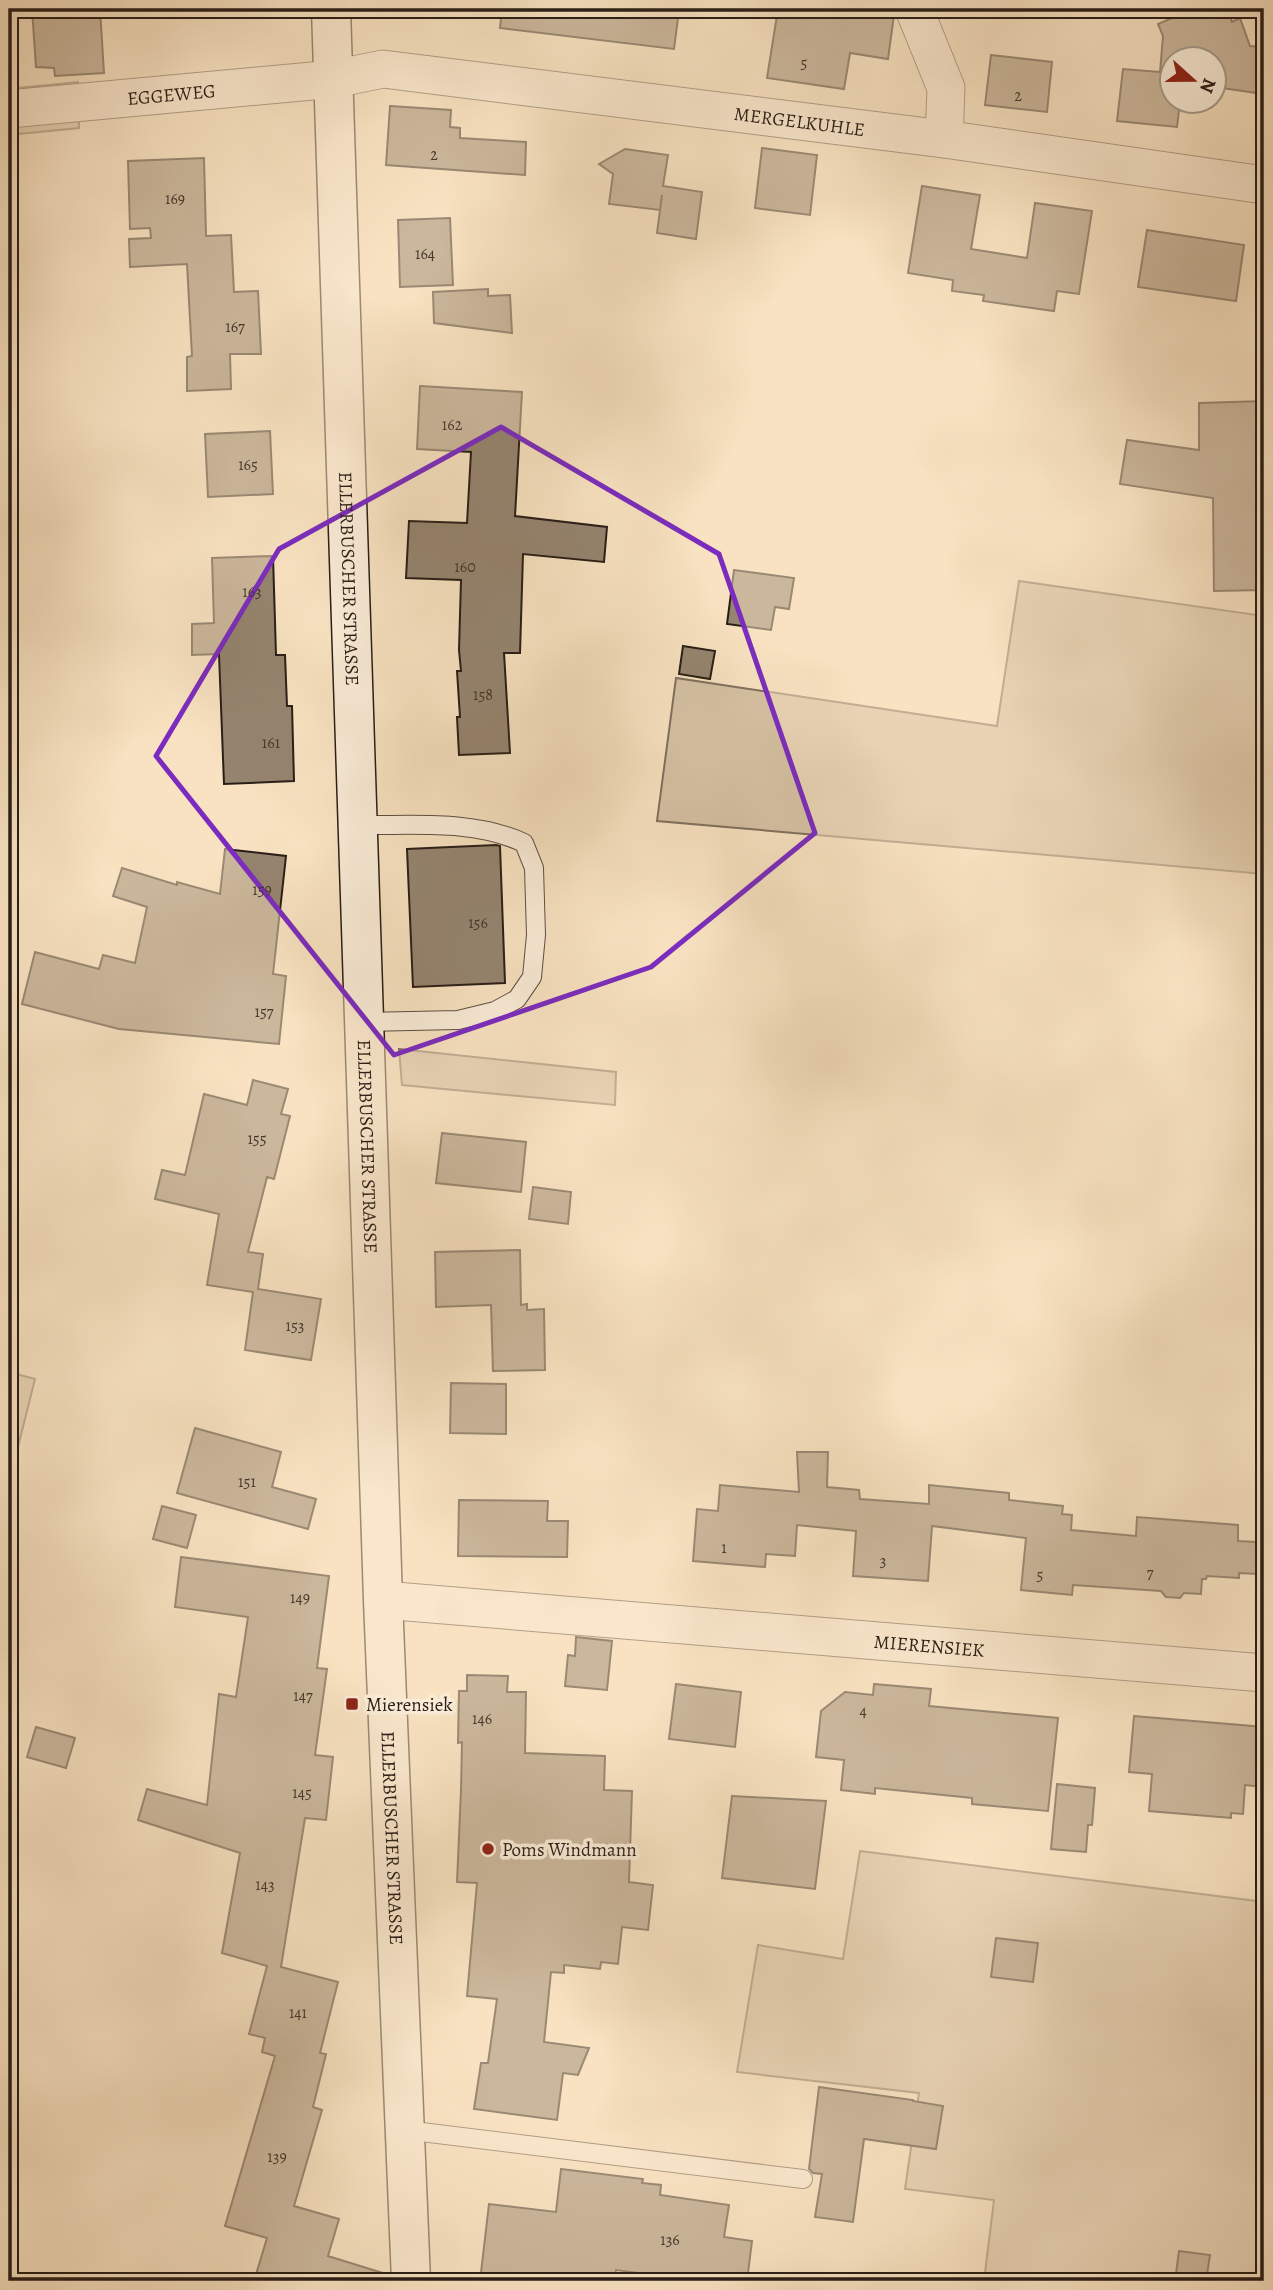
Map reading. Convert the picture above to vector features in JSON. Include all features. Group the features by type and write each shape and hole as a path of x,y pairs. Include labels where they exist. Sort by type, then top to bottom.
{"main road":[{"name":"ELLERBUSCHER STRASSE","path":"331,9 383,1600 411,2281"}],"street":[{"path":"914,9 946,88 944,139"},
{"name":"MERGELKUHLE","path":"334,79 383,69 944,139 1264,185"},
{"name":"EGGEWEG","path":"9,109 334,79"},
{"name":"MIERENSIEK","path":"383,1600 1264,1673"}],"lane":[{"path":"357,825 473,827 505,834 524,843 534,868 536,935 532,977 517,999 495,1011 458,1020 365,1022"},
{"path":"405,2130 803,2179"}],"highlighted area":[{"path":"501,427 719,554 815,833 651,967 394,1055 156,756 279,549"}],"shaded area":[{"path":"78,82 79,128 9,135 9,89"},
{"path":"1019,581 1264,616 1264,874 657,821 676,678 997,726"},
{"path":"399,1049 616,1072 615,1105 402,1085"},
{"path":"9,1372 35,1379 9,1483"},
{"path":"860,1851 1264,1902 1264,2281 984,2281 994,2200 905,2189 919,2093 737,2072 758,1945 843,1959"}],"building":[{"path":"32,9 100,9 104,73 55,76 54,68 36,67"},
{"path":"502,9 604,9 678,18 674,49 500,28"},
{"path":"778,9 851,9 894,15 888,59 850,53 844,89 767,78"},
{"path":"1193,9 1197,18 1227,9 1232,22 1240,18 1250,46 1264,47 1264,94 1228,89 1228,46 1162,46 1163,36 1158,24"},
{"path":"991,55 1052,62 1047,112 985,105"},
{"path":"1123,69 1158,72 1158,116 1178,116 1177,127 1117,121"},
{"path":"390,106 451,110 450,127 460,128 460,138 526,142 525,175 386,165"},
{"path":"762,148 817,155 810,215 755,208"},
{"path":"625,149 668,155 663,186 702,192 696,239 657,233 662,195 660,210 609,204 613,174 599,164"},
{"path":"204,158 206,236 231,235 234,292 258,291 261,354 230,354 231,389 187,391 187,357 192,356 187,264 130,267 129,239 151,238 150,228 130,229 128,161"},
{"path":"922,186 980,195 971,249 1027,258 1035,203 1092,211 1079,294 1057,291 1054,311 983,301 984,295 952,291 953,280 908,273"},
{"path":"450,218 453,285 400,287 398,220"},
{"path":"1147,230 1244,245 1236,301 1138,287"},
{"path":"488,289 488,296 510,295 512,333 434,323 433,292"},
{"path":"420,386 522,392 515,516 607,527 604,562 523,554 520,653 504,653 510,753 459,755 457,671 461,671 461,580 406,578 409,521 467,523 471,452 417,449"},
{"path":"1264,401 1264,455 1260,455 1264,515 1264,590 1214,591 1213,498 1120,484 1127,440 1199,450 1199,403"},
{"path":"270,431 273,494 208,497 205,434"},
{"path":"273,556 276,655 285,655 287,706 292,706 294,781 224,784 219,654 192,655 192,624 214,623 212,558"},
{"path":"734,570 794,578 789,609 775,607 771,630 727,624"},
{"path":"683,646 715,651 710,679 679,674"},
{"path":"500,846 505,983 413,987 407,849"},
{"path":"225,849 286,856 273,974 286,976 279,1044 119,1029 22,1004 35,952 99,969 103,955 135,963 147,907 113,896 122,868 177,885 177,882 220,894"},
{"path":"253,1080 288,1089 281,1114 290,1116 274,1179 267,1177 248,1252 263,1254 258,1289 321,1299 311,1360 245,1350 253,1292 207,1285 219,1214 155,1199 162,1170 185,1175 204,1094 247,1105"},
{"path":"442,1133 526,1142 521,1192 436,1183"},
{"path":"533,1187 571,1192 568,1224 529,1219"},
{"path":"520,1250 521,1305 527,1304 527,1310 544,1309 545,1370 493,1371 491,1305 436,1307 435,1252"},
{"path":"451,1383 506,1384 506,1434 450,1433"},
{"path":"195,1428 281,1452 272,1487 316,1499 308,1529 177,1493"},
{"path":"797,1452 828,1452 827,1487 859,1490 860,1499 929,1504 929,1485 1009,1493 1009,1500 1063,1506 1062,1514 1072,1515 1071,1530 1136,1536 1137,1517 1238,1525 1238,1541 1257,1542 1258,1574 1239,1573 1239,1578 1207,1576 1202,1579 1201,1594 1184,1593 1180,1598 1166,1597 1161,1591 1073,1585 1072,1595 1021,1590 1026,1538 932,1526 928,1581 853,1576 856,1531 797,1525 795,1556 766,1554 765,1567 693,1561 697,1509 718,1511 720,1485 799,1492"},
{"path":"459,1500 548,1501 547,1521 568,1521 567,1557 458,1556"},
{"path":"162,1506 196,1515 187,1548 153,1539"},
{"path":"181,1557 329,1576 317,1668 327,1669 315,1755 333,1757 326,1820 305,1818 281,1967 338,1982 320,2053 326,2054 313,2107 322,2110 294,2206 339,2219 328,2256 386,2274 385,2281 254,2281 267,2238 225,2226 275,2056 262,2052 265,2038 249,2034 267,1966 222,1953 240,1853 138,1820 147,1789 207,1805 219,1694 236,1697 248,1617 175,1607"},
{"path":"576,1637 612,1641 607,1690 565,1686 568,1655 575,1656"},
{"path":"467,1675 508,1676 507,1692 526,1692 525,1753 605,1756 604,1790 632,1791 629,1882 653,1885 648,1930 622,1927 618,1964 601,1962 600,1969 564,1965 564,1973 551,1972 544,2042 589,2048 578,2075 563,2073 557,2120 474,2109 481,2063 488,2063 497,1999 467,1996 477,1883 457,1882 462,1742 458,1743 459,1691 467,1691"},
{"path":"676,1684 741,1692 735,1747 669,1739"},
{"path":"874,1684 931,1689 929,1706 1058,1718 1048,1811 972,1804 972,1798 875,1788 875,1794 841,1790 844,1760 816,1757 821,1711 845,1692 873,1695"},
{"path":"1134,1716 1264,1727 1264,1787 1245,1785 1243,1814 1231,1813 1231,1818 1149,1811 1152,1774 1129,1772"},
{"path":"36,1727 75,1738 66,1768 27,1757"},
{"path":"1057,1784 1095,1788 1092,1825 1088,1825 1086,1852 1051,1849"},
{"path":"732,1796 826,1801 815,1889 722,1878"},
{"path":"996,1938 1038,1943 1033,1982 991,1977"},
{"path":"819,2087 943,2106 936,2149 864,2139 853,2222 815,2217 822,2174 813,2173 809,2169"},
{"path":"561,2169 643,2179 642,2183 661,2185 660,2195 729,2205 724,2237 752,2241 747,2281 699,2281 616,2270 614,2281 562,2281 516,2276 516,2281 480,2281 489,2204 556,2212"},
{"path":"1179,2251 1210,2255 1206,2281 1175,2281"}],"place":[{"name":"Mierensiek","path":"352,1704"},
{"name":"Poms Windmann","path":"488,1849"}]}
